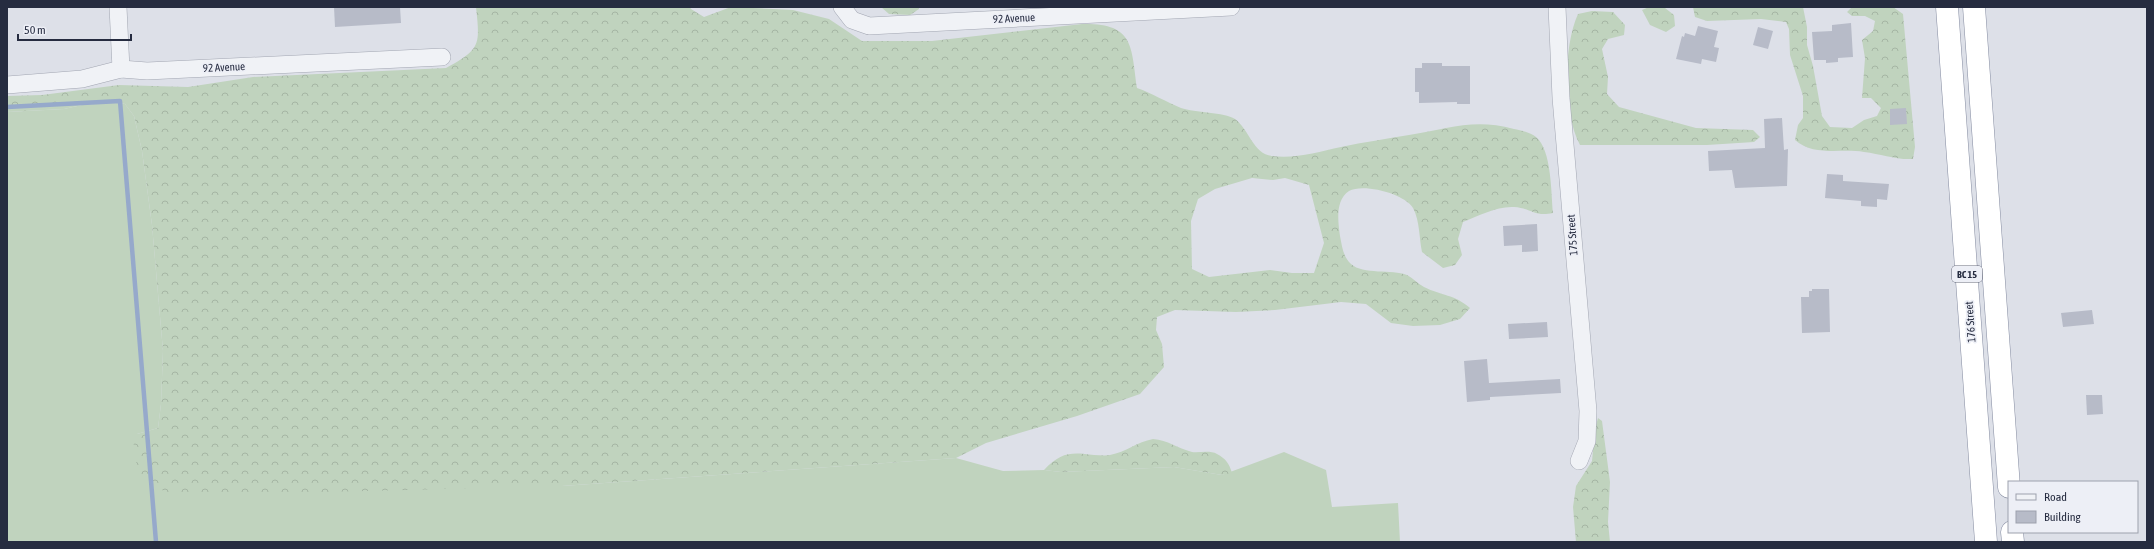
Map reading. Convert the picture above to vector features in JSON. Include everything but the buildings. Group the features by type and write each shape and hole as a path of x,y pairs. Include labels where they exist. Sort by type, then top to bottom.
{"highway":[{"name":"176 Street","path":"1947,7 1986,542"},
{"name":"BC 15","path":"1974,7 2009,481"}],"street":[{"path":"118,7 121,69"},
{"name":"92 Avenue","path":"842,7 852,20 869,26 1231,7"},
{"name":"175 Street","path":"1557,7 1561,98 1588,411 1587,441 1579,461"},
{"name":"92 Avenue","path":"7,85 82,79 121,69 147,71 442,58"}],"green space":[{"path":"476,7 690,7 704,17 731,7 793,10 829,19 862,41 932,41 1082,24 1099,25 1121,32 1127,40 1131,49 1137,88 1187,110 1224,115 1235,119 1240,123 1260,151 1272,156 1289,157 1473,124 1499,126 1529,133 1536,137 1541,143 1548,162 1553,213 1541,214 1525,209 1508,207 1488,212 1463,222 1458,239 1462,255 1455,265 1443,268 1422,252 1417,218 1409,203 1393,194 1374,189 1364,188 1349,191 1341,200 1338,212 1342,247 1348,261 1363,270 1394,272 1407,275 1430,290 1459,300 1470,308 1460,319 1440,325 1413,326 1391,323 1366,304 1341,302 1275,310 1236,312 1175,310 1157,317 1156,330 1162,344 1164,367 1140,394 1077,416 986,443 956,458 562,486 173,496 142,479 132,450 137,434 158,428 161,404 163,351 152,225 142,151 134,116 125,104 104,100 64,109 7,112 7,96 42,95 119,85 188,87 253,77 446,68 466,56 476,45 478,30","holes":["1252,178 1273,180 1285,178 1309,185 1324,243 1314,273 1292,273 1270,270 1209,277 1192,269 1191,221 1198,199 1215,189"]},
{"path":"881,7 919,7 919,9 910,15 889,14"},
{"path":"1649,7 1665,8 1674,15 1675,26 1666,32 1650,25 1642,10"},
{"path":"1693,7 1803,7 1807,27 1807,45 1813,66 1822,116 1830,127 1852,128 1864,120 1877,116 1881,108 1871,98 1862,98 1865,58 1862,40 1873,31 1875,21 1865,16 1852,16 1847,12 1852,7 1893,7 1903,14 1915,147 1913,159 1901,159 1855,151 1819,150 1802,145 1795,140 1798,125 1803,118 1803,96 1790,55 1789,29 1786,22 1761,19 1707,21 1695,17"},
{"path":"1592,11 1613,12 1625,25 1624,35 1608,39 1602,49 1608,77 1607,94 1619,107 1696,128 1753,130 1760,137 1754,142 1707,145 1580,145 1574,132 1570,116 1567,80 1568,62 1573,28 1578,14"},
{"path":"104,100 125,104 134,116 142,151 152,225 163,351 161,404 158,428 137,434 562,486 956,458 1003,471 1044,470 1061,472 1174,467 1222,475 1284,452 1326,470 1332,507 1398,503 1400,542 7,542 7,112 64,109"},
{"path":"1598,418 1602,421 1610,482 1608,522 1610,542 1576,542 1573,507 1576,486 1592,461 1595,429"},
{"path":"1153,439 1163,441 1192,452 1208,452 1217,454 1227,462 1232,473 1222,475 1174,467 1061,472 1044,470 1056,460 1067,455 1110,455"}],"waterway":[{"path":"7,107 120,101 156,542"}]}
